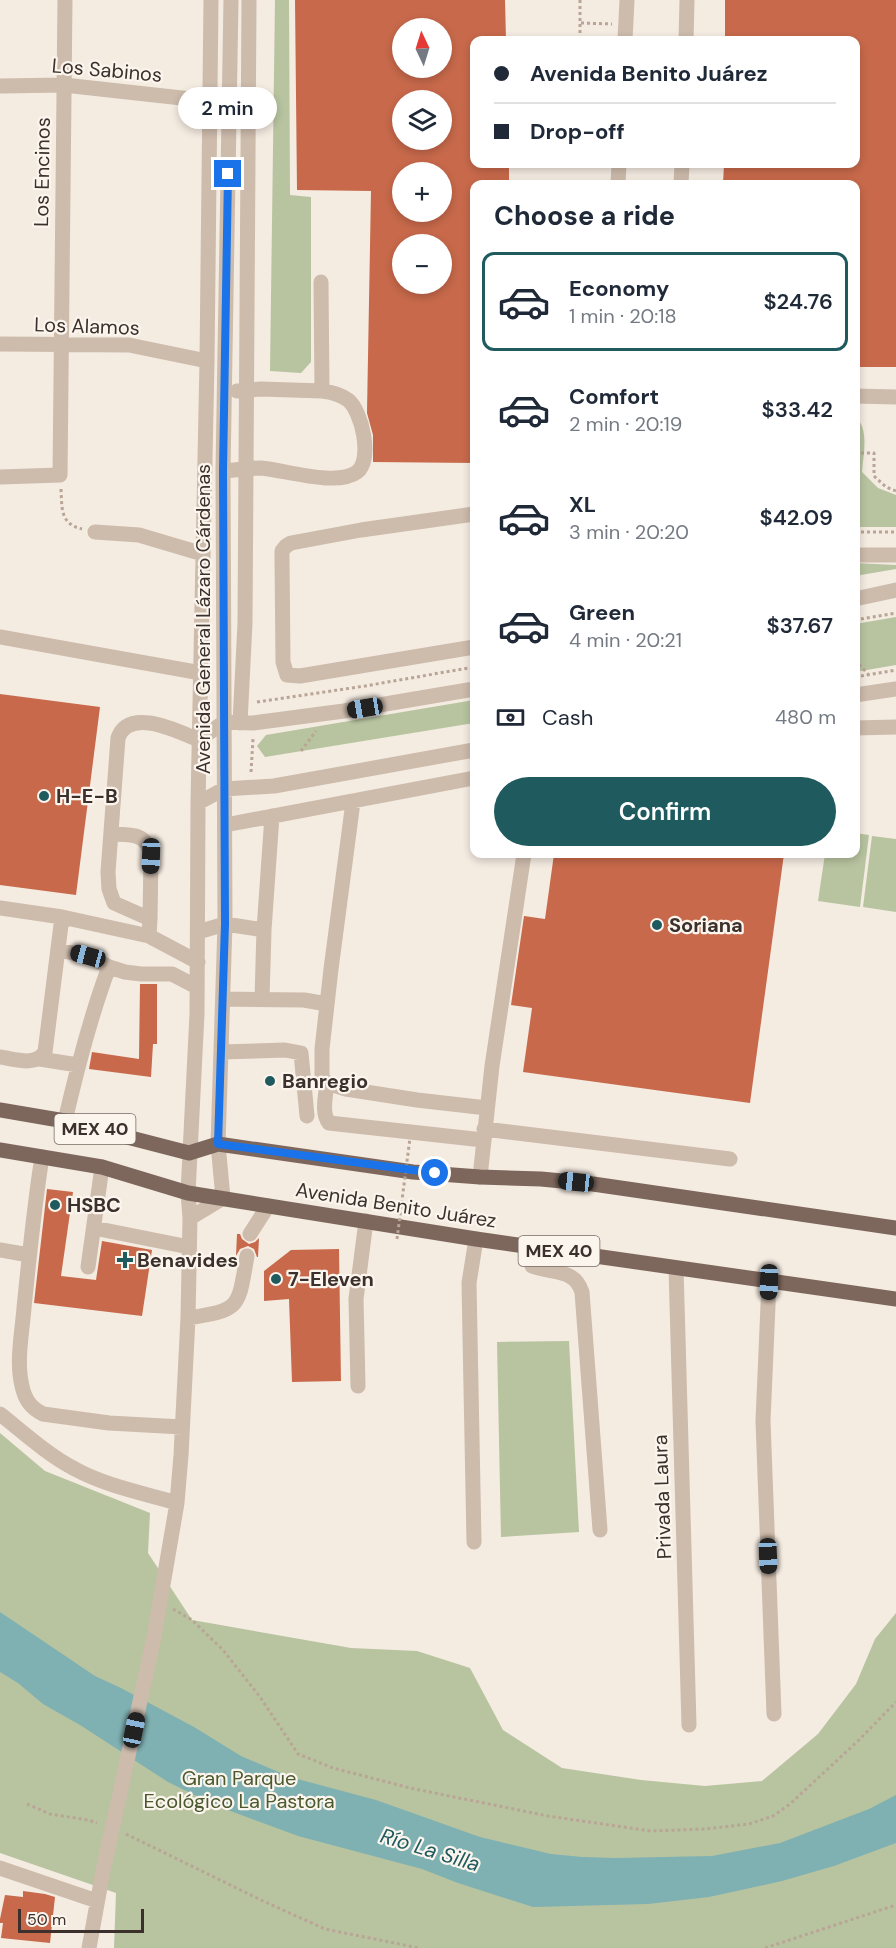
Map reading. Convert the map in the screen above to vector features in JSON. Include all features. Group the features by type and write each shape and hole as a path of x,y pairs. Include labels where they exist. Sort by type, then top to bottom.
{"main road":[{"name":"MEX 40","path":"0,1110 65,1121 189,1153"},
{"name":"Avenida Benito Juárez","path":"189,1153 218,1144 413,1172 593,1184 896,1228"},
{"name":"Avenida Benito Juárez","path":"0,1150 102,1167 188,1193 476,1239 896,1299"}],"street":[{"name":"Los Encinos","path":"60,475 65,0"},
{"name":"Avenida General Lázaro Cárdenas","path":"89,1948 103,1871 161,1603 177,1503 182,1427 188,1318 189,1153 198,962 198,803 207,361 211,0"},
{"name":"Avenida General Lázaro Cárdenas","path":"223,1198 218,1144 225,924 223,471 231,0"},
{"path":"247,723 245,623 249,0"},
{"path":"625,36 627,0"},
{"path":"686,36 687,0"},
{"name":"Los Sabinos","path":"0,86 64,85 209,101"},
{"path":"321,282 322,391"},
{"name":"Los Alamos","path":"0,344 129,345 207,361"},
{"path":"223,471 260,468 333,478 346,477 356,473 363,465 365,456 363,431 356,409 348,400 332,392 247,390 225,392"},
{"path":"860,396 896,397"},
{"path":"0,477 60,475"},
{"path":"470,515 361,530 291,543 282,551 281,572 283,662 287,675 400,660 470,648"},
{"path":"95,531 139,536 203,554"},
{"path":"860,555 896,555"},
{"path":"860,597 896,590"},
{"path":"202,608 203,595 210,606 223,678"},
{"path":"0,637 201,673"},
{"path":"860,694 896,689"},
{"path":"150,919 119,906 111,897 108,872 118,738 124,728 130,724 159,723 199,740 224,722 247,723 344,711 470,690"},
{"path":"860,728 896,727"},
{"path":"198,803 224,789 274,786 470,751"},
{"path":"225,825 470,779"},
{"path":"353,802 327,1004 322,1077 327,1083 346,1089 487,1108"},
{"path":"262,999 272,816"},
{"path":"111,834 140,837 150,846 149,936"},
{"path":"480,1177 503,986 523,858"},
{"path":"0,908 62,916 149,936 198,962"},
{"path":"40,1059 47,1045 62,916"},
{"path":"198,932 225,924 264,930"},
{"path":"58,950 88,956 125,972 141,975 172,974 197,987"},
{"path":"65,1121 95,1005 109,967"},
{"path":"223,999 304,1000 327,1004"},
{"path":"221,1052 285,1050 301,1053 307,1116"},
{"path":"0,1057 32,1061 40,1059 78,1065"},
{"path":"327,1083 325,1118 329,1122 730,1159"},
{"path":"42,1157 29,1255 21,1346 20,1374 25,1396 34,1410 43,1414 80,1420 182,1427"},
{"path":"88,1267 102,1167"},
{"path":"190,1218 223,1198"},
{"path":"250,1234 268,1206"},
{"path":"358,1386 356,1299 366,1221"},
{"path":"93,1228 189,1246"},
{"path":"474,1542 469,1283 476,1239"},
{"path":"535,1247 528,1254 532,1266 571,1276 579,1282 582,1292 600,1530"},
{"path":"0,1250 29,1255"},
{"path":"188,1318 222,1312 237,1301 242,1287 247,1256"},
{"name":"Privada Laura","path":"676,1268 689,1725"},
{"path":"769,1282 764,1421 774,1714"},
{"path":"0,1414 59,1460 77,1471 177,1503"},
{"path":"0,1868 97,1901"}],"path":[{"path":"580,0 580,36"},
{"path":"581,24 612,24 612,16"},
{"path":"860,453 874,453 874,476 886,487 896,491"},
{"path":"60,475 65,519 71,526 95,531"},
{"path":"860,532 896,532"},
{"path":"860,619 896,613"},
{"path":"860,665 868,674"},
{"path":"250,787 247,723 255,702 470,668"},
{"path":"860,675 896,670"},
{"path":"301,751 321,725"},
{"path":"397,1239 410,1138"},
{"path":"161,1603 192,1620 223,1650 260,1697 298,1754 333,1768 410,1788 548,1816 651,1831 705,1829 749,1824 773,1816 790,1804 860,1740 896,1702"},
{"path":"27,1804 50,1815 97,1823"},
{"path":"117,1831 325,1929 419,1948"},
{"path":"765,1948 896,1905"}],"green space":[{"path":"275,0 289,0 290,195 311,197 311,362 301,373 270,371"},
{"path":"860,421 864,435 862,472 878,488 896,495 896,527 860,527"},
{"path":"860,563 896,565 896,569 860,575"},
{"path":"896,617 896,665 860,671 860,623"},
{"path":"470,701 470,724 265,757 257,746 266,735"},
{"path":"860,834 869,835 860,907 818,901 824,858 860,858"},
{"path":"872,836 896,839 896,912 863,907"},
{"path":"569,1341 579,1532 501,1537 497,1342"},
{"name":"Gran Parque Ecológico La Pastora","path":"0,1433 45,1471 150,1513 148,1553 192,1620 351,1648 417,1651 470,1668 503,1730 562,1768 641,1780 705,1786 762,1781 818,1734 856,1684 875,1639 896,1613 896,1948 114,1948 116,1893 0,1853"}],"water":[{"name":"Río La Silla","path":"0,1612 95,1676 194,1727 241,1756 290,1777 376,1800 480,1837 551,1854 582,1857 712,1856 780,1843 869,1809 896,1795 896,1843 834,1866 782,1881 709,1897 648,1904 533,1907 422,1869 298,1836 217,1806 168,1782 43,1704 18,1683 0,1672"}],"building":[{"path":"295,0 505,0 506,36 470,36 470,168 509,168 509,180 470,180 470,463 373,462 373,435 367,413 371,191 297,190"},
{"path":"725,0 896,0 896,367 860,367 860,180 723,180 724,168 860,168 860,36 725,36"},
{"name":"H-E-B","path":"0,694 100,707 76,895 0,885"},
{"path":"553,858 783,858 750,1103 523,1072 532,1008 511,1005 524,916 545,919"},
{"path":"140,984 157,984 157,1044 153,1044 151,1077 89,1069 92,1052 139,1059"},
{"path":"47,1189 73,1192 61,1276 96,1280 102,1241 152,1250 142,1316 34,1303"},
{"path":"237,1234 240,1234 242,1239 249,1244 259,1238 258,1257 254,1249 248,1246 240,1249 236,1256"},
{"path":"339,1249 341,1381 292,1382 289,1299 264,1301 264,1271 291,1250"},
{"path":"23,1891 55,1897 50,1943 1,1938 3,1923 0,1923 0,1919 5,1895 23,1897"}],"place":[{"name":"H-E-B","path":"44,796"},
{"name":"Soriana","path":"657,925"},
{"name":"Banregio","path":"270,1081"},
{"name":"HSBC","path":"55,1205"},
{"name":"Benavides","path":"125,1260"},
{"name":"7-Eleven","path":"276,1279"}],"route":[{"path":"228,174 223,471 225,924 218,1144 413,1172 435,1173"}]}
